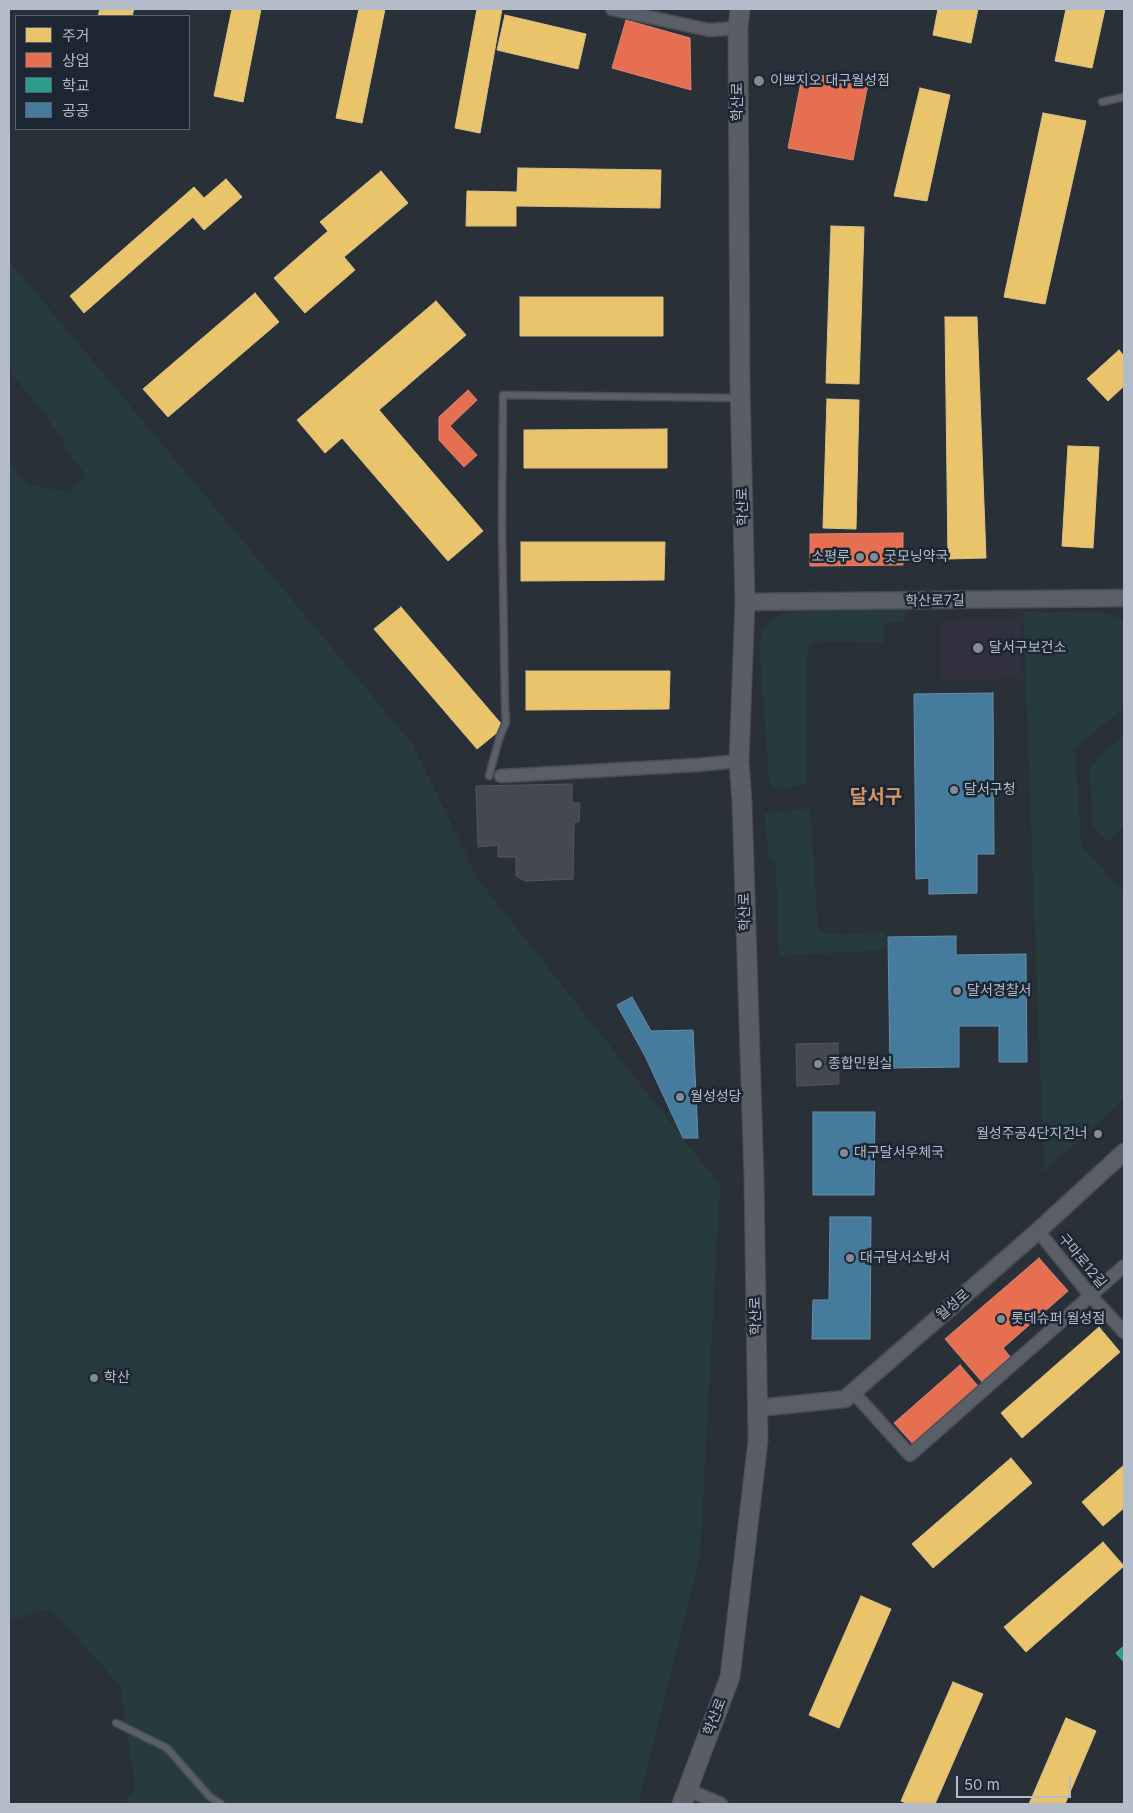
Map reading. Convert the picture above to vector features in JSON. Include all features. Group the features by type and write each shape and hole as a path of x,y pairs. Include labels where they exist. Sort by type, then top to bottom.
{"main road":[{"name":"학산로","path":"685,1797 730,1677 758,1441 754,1180 742,802 739,761 745,602 740,398 738,28 740,9"}],"street":[{"path":"612,9 709,30 738,28"},
{"name":"학산로7길","path":"745,602 1124,598"},
{"path":"495,776 688,766 739,761"},
{"name":"월성로","path":"758,1408 845,1399 1038,1231 1124,1152"},
{"name":"구마로12길","path":"1038,1231 1091,1296 1124,1332"},
{"path":"852,1392 910,1455 1124,1266"},
{"path":"685,1797 721,1804"}],"lane":[{"path":"1102,102 1124,97"},
{"path":"495,776 499,739 506,722 504,706 502,524 503,395 740,398"},
{"path":"116,1723 167,1748 210,1797 221,1804"}],"shaded area":[{"name":"달서구보건소","path":"1021,618 1021,638 1015,639 1015,657 1022,657 1022,678 942,680 941,620"}],"green space":[{"path":"9,261 412,743 478,879 720,1185 700,1557 638,1804 124,1804 135,1787 120,1686 51,1609 9,1620 9,463 29,484 67,492 87,476 75,462 43,411 9,371"},
{"path":"906,605 904,621 885,623 884,643 815,641 807,652 806,784 778,790 769,781 759,643 764,627 787,610"},
{"path":"1023,612 1102,612 1124,620 1124,708 1075,748 1081,845 1124,892 1124,1099 1044,1172"},
{"path":"1124,735 1124,825 1107,842 1092,826 1090,768 1100,756"},
{"path":"810,808 818,927 825,933 885,932 884,950 779,956 776,867 769,857 764,814"}],"building: 주거":[{"path":"100,9 134,9 132,15 98,15"},
{"path":"232,9 261,9 243,102 214,96"},
{"path":"359,9 385,9 362,123 336,118"},
{"path":"477,9 502,9 480,133 455,128"},
{"path":"938,9 978,9 971,43 933,35"},
{"path":"1066,9 1105,9 1092,68 1055,61"},
{"path":"505,15 586,34 578,69 497,50"},
{"path":"920,88 950,95 927,201 894,196"},
{"path":"1043,113 1086,121 1045,304 1004,297"},
{"path":"518,168 661,170 660,208 516,206 516,226 466,226 467,191 517,192"},
{"path":"381,171 408,203 344,257 355,270 305,313 274,278 328,231 320,222"},
{"path":"226,179 242,197 204,230 193,217 84,313 70,296 194,187 204,198"},
{"path":"831,226 864,227 859,384 826,383"},
{"path":"255,293 279,322 168,417 143,389"},
{"path":"520,297 663,297 663,336 520,336"},
{"path":"436,301 466,335 379,410 483,531 448,561 342,438 325,453 297,420"},
{"path":"945,317 977,317 986,558 948,559"},
{"path":"1119,350 1124,356 1124,386 1108,401 1087,379"},
{"path":"827,399 859,400 856,529 823,528"},
{"path":"667,429 667,468 524,468 524,430"},
{"path":"1068,446 1099,447 1093,548 1062,546"},
{"path":"521,542 665,542 664,580 521,581"},
{"path":"401,607 504,727 477,749 374,629"},
{"path":"526,671 670,671 669,709 526,710"},
{"path":"1099,1327 1120,1352 1022,1438 1001,1413"},
{"path":"1011,1458 1032,1483 933,1568 912,1544"},
{"path":"1124,1465 1124,1508 1103,1526 1082,1502"},
{"path":"1103,1542 1124,1566 1026,1652 1004,1627"},
{"path":"861,1596 891,1609 839,1728 809,1715"},
{"path":"953,1682 983,1694 935,1804 908,1804 901,1801"},
{"path":"1066,1718 1096,1731 1065,1804 1029,1804"}],"building: 상업":[{"path":"626,20 690,38 691,90 612,68"},
{"path":"803,72 868,84 853,160 788,148"},
{"path":"468,390 477,400 450,426 477,455 464,467 439,440 439,417"},
{"path":"903,533 903,565 810,566 810,534"},
{"path":"1039,1258 1068,1291 1003,1348 1012,1359 983,1383 945,1339"},
{"path":"960,1365 978,1386 913,1444 894,1423"}],"building: 학교":[{"path":"1124,1646 1124,1662 1116,1653"}],"building: 공공":[{"name":"달서구청","path":"993,693 994,854 977,854 977,893 929,894 929,878 916,879 914,694"},
{"name":"달서경찰서","path":"956,936 956,955 1026,954 1027,1062 999,1062 999,1026 959,1026 959,1067 890,1068 888,937"},
{"name":"월성성당","path":"632,997 651,1031 693,1030 698,1138 683,1138 645,1056 617,1005"},
{"name":"대구달서우체국","path":"813,1112 875,1112 874,1195 813,1195"},
{"name":"대구달서소방서","path":"830,1217 871,1217 870,1339 812,1339 813,1300 829,1300"}],"building: 기타":[{"path":"572,784 572,803 580,803 579,822 574,822 573,879 525,881 516,876 516,857 498,857 498,845 478,847 476,786"},
{"name":"종합민원실","path":"838,1043 839,1084 797,1086 796,1044"}],"place":[{"name":"이쁘지오 대구월성점","path":"759,81"},
{"name":"소평루","path":"860,557"},
{"name":"굿모닝약국","path":"874,557"},
{"name":"달서구보건소","path":"978,648"},
{"name":"달서구청","path":"954,790"},
{"name":"달서경찰서","path":"957,991"},
{"name":"종합민원실","path":"818,1064"},
{"name":"월성성당","path":"680,1097"},
{"name":"월성주공4단지건너","path":"1098,1134"},
{"name":"대구달서우체국","path":"844,1153"},
{"name":"대구달서소방서","path":"850,1258"},
{"name":"롯데슈퍼 월성점","path":"1001,1319"},
{"name":"학산","path":"94,1378"}],"district":[{"name":"달서구","path":"876,797"}]}
